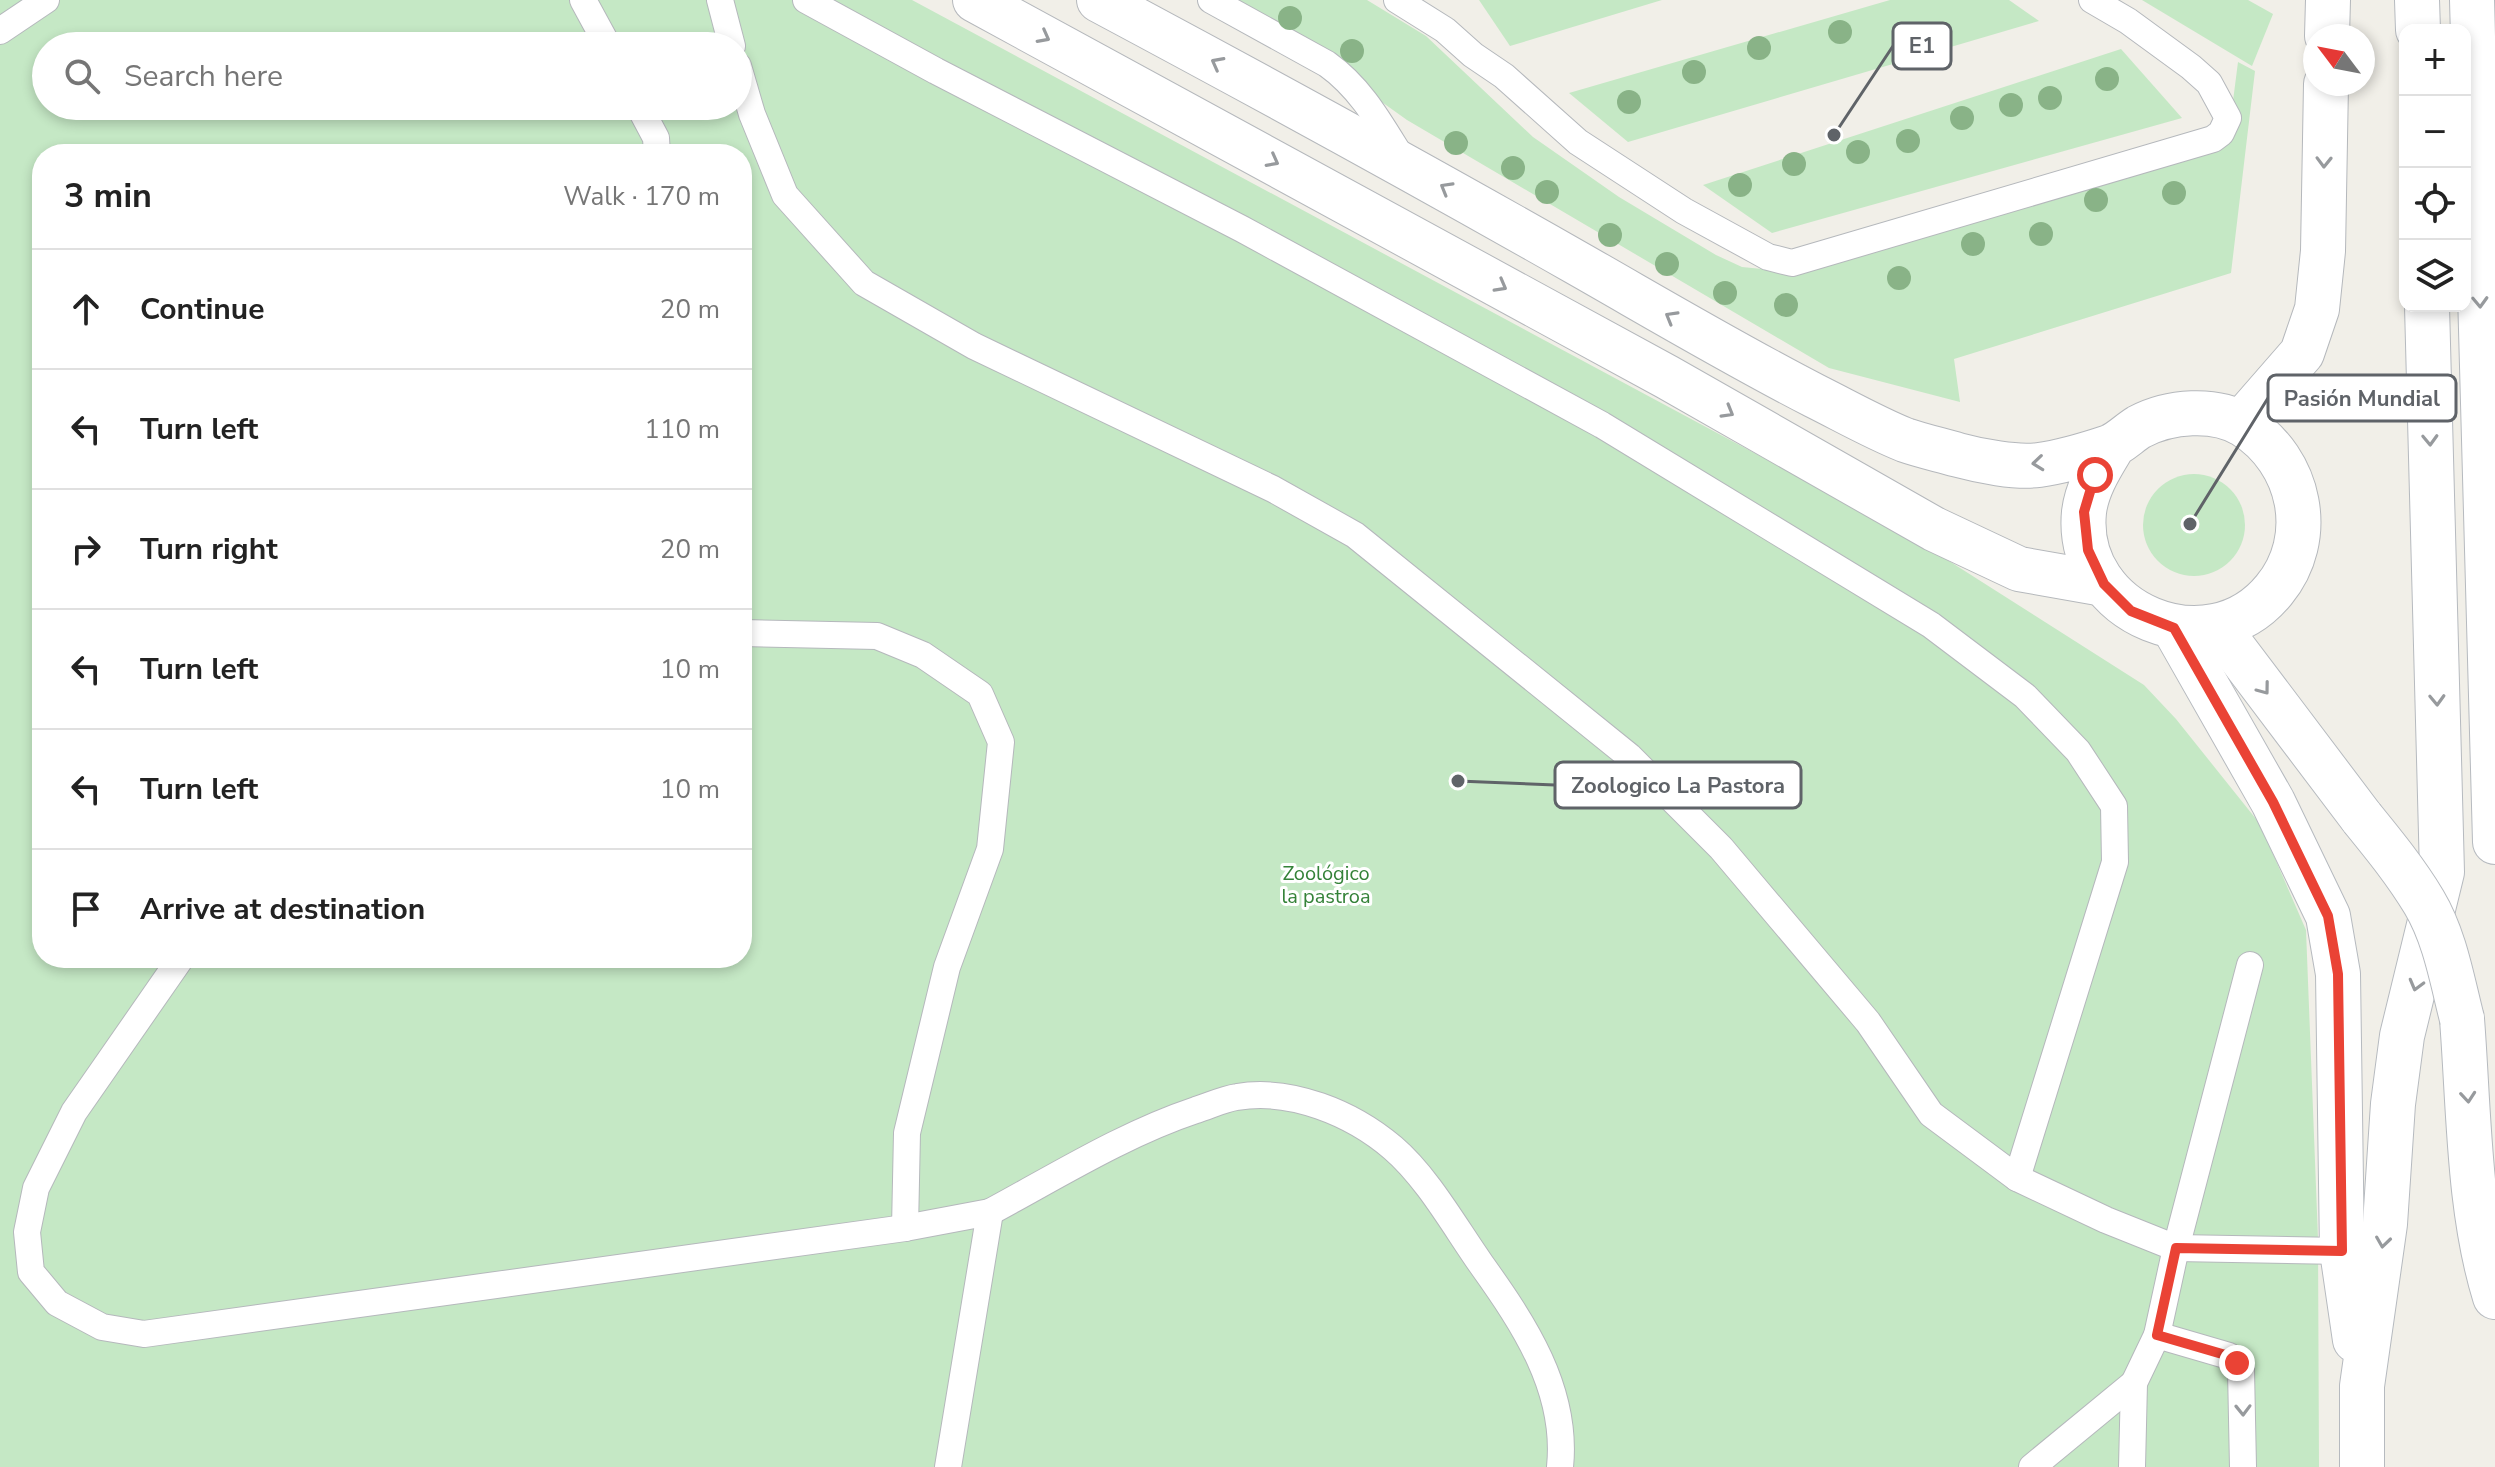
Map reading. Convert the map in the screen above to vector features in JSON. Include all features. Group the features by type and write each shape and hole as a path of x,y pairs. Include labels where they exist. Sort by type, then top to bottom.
{"main road":[{"path":"975,0 1667,377 1934,529 2019,569 2104,584"},
{"path":"1099,0 1407,166 1764,369 1905,440 1977,460 2035,466 2113,446 2141,427 2172,415 2206,414 2241,423 2266,442 2287,469 2298,500 2299,532 2291,564 2273,592 2248,614 2217,626 2174,628 2131,611 2104,584 2088,550 2084,512 2095,475 2113,446"},
{"path":"2417,0 2418,24"},
{"path":"2472,0 2495,842"},
{"path":"2241,423 2302,353 2317,309 2323,251 2326,96"},
{"path":"2362,1467 2362,1386 2385,1224 2393,1104 2402,1036 2442,872 2427,312"},
{"path":"2217,626 2396,860 2426,904 2444,949 2462,1019 2476,1198 2488,1275 2495,1297"},
{"path":"2174,628 2273,802 2328,916 2338,974 2342,1251 2362,1386"}],"lane":[{"path":"0,31 46,0"},
{"path":"583,0 600,32"},
{"path":"720,0 728,32"},
{"path":"806,0 936,71 1242,229 1602,425 1931,625 2025,696 2078,751 2114,806 2115,862 2017,1178"},
{"path":"1211,0 1344,76 1361,95 1407,166"},
{"path":"1397,0 1445,30 1473,55 1504,76 1578,142 1684,211 1768,257 1792,263 2213,139 2221,133 2228,118 2209,83 2128,21 2092,0"},
{"path":"752,114 785,195 864,283 974,346 1273,489 1355,535 1629,756 1721,848 1849,999 1931,1114 2017,1178 2106,1220 2176,1248 2342,1251"},
{"path":"646,120 656,144"},
{"path":"752,633 877,636 923,655 980,694 1001,742 990,849 947,967 907,1133 905,1228"},
{"path":"2132,1467 2134,1383 2157,1335 2176,1248 2250,965"},
{"path":"174,968 74,1112 36,1188 27,1232 31,1272 57,1303 102,1327 144,1334 905,1228 990,1212 1126,1139 1184,1115 1236,1097 1276,1096 1342,1114 1396,1150 1410,1166 1504,1296 1540,1358 1557,1406 1562,1447 1560,1467"},
{"path":"948,1467 990,1212"},
{"path":"2157,1335 2229,1356 2237,1363 2242,1385 2243,1467"},
{"path":"2032,1467 2134,1383"}],"green space":[{"name":"Zoológico la pastroa","path":"0,0 912,0 1916,540 2144,685 2176,719 2260,824 2306,930 2318,1238 2319,1467 0,1467"},
{"path":"1239,0 1367,0 1426,36 1533,137 1619,197 1716,255 1742,267 1783,271 2229,132 2238,62 2255,71 2231,273 1954,359 1960,402 1829,368 1407,120"},
{"path":"1479,0 1662,0 1510,46"},
{"path":"1890,0 2009,0 2039,21 1628,142 1569,93"},
{"path":"2142,0 2248,0 2273,14 2252,66"},
{"path":"2121,49 2182,118 1772,233 1703,185"},
{"path":"2194,474 2213,478 2230,489 2241,506 2245,525 2241,544 2230,561 2213,572 2194,576 2175,572 2158,561 2147,544 2143,525 2147,506 2158,489 2175,478"}],"place":[{"name":"E1","path":"1834,135"},
{"name":"Pasión Mundial","path":"2190,524"},
{"name":"Zoologico La Pastora","path":"1458,781"}],"route":[{"path":"2095,475 2084,512 2088,550 2104,584 2131,611 2174,628 2273,802 2310,876 2328,916 2338,974 2342,1251 2176,1248 2157,1335 2229,1356 2237,1363"}]}
